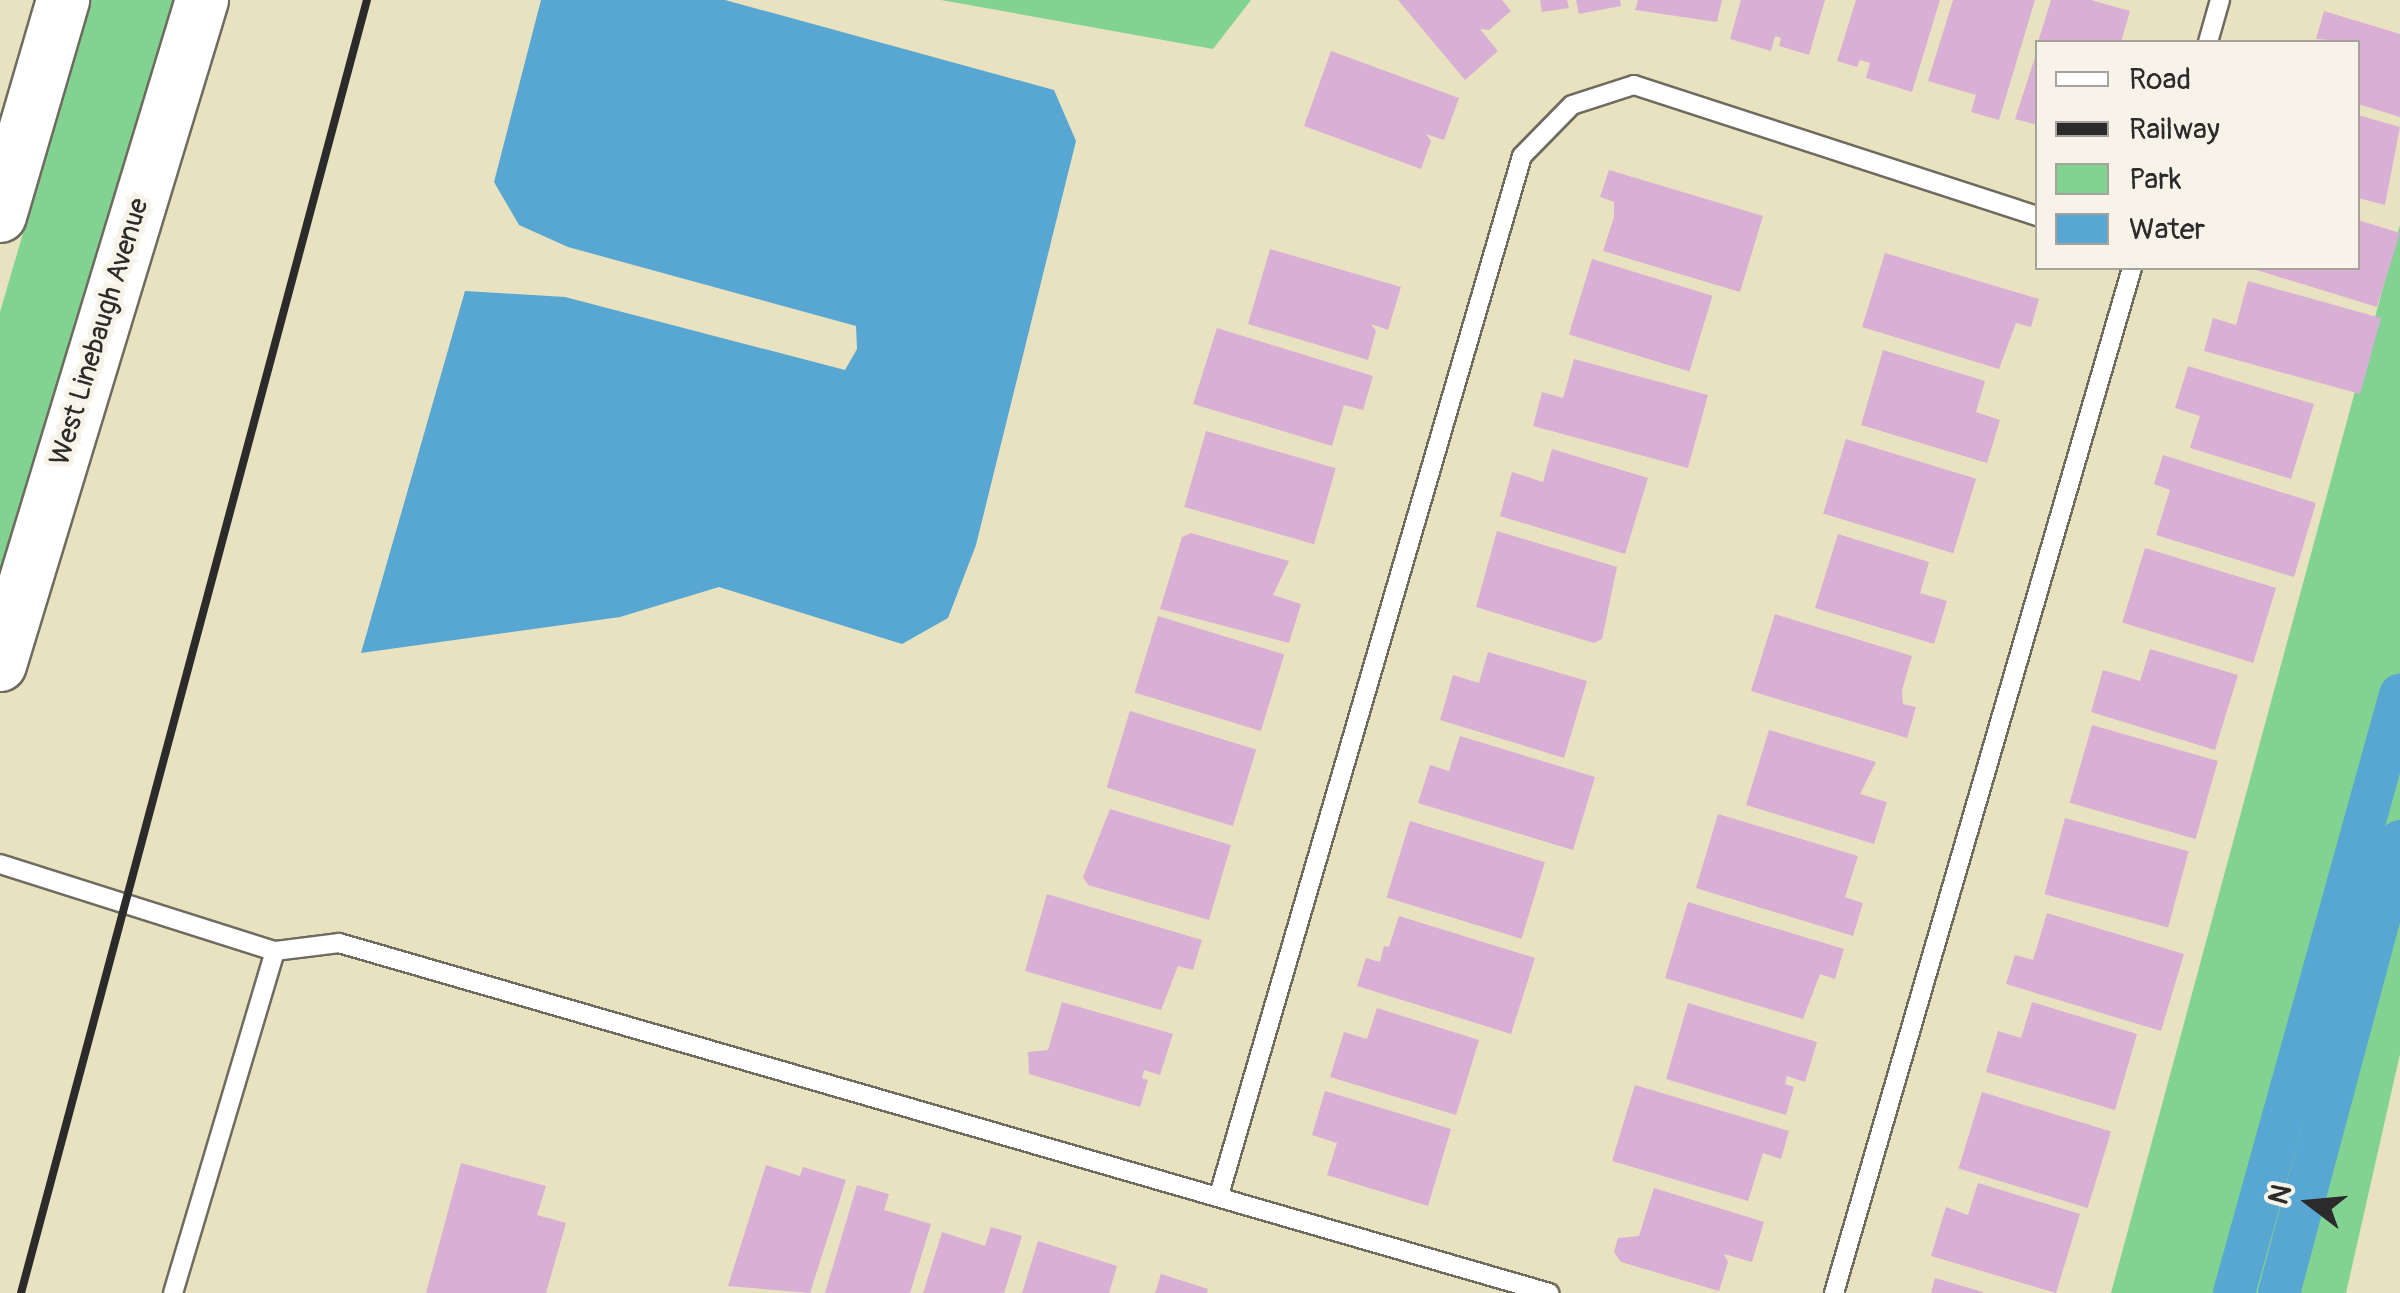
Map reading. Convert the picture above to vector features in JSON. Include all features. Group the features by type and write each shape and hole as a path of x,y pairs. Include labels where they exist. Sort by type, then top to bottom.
{"main road":[{"path":"0,216 63,0"},
{"name":"West Linebaugh Avenue","path":"0,665 202,0"}],"lane":[{"path":"2209,40 2220,0"},
{"path":"1220,1195 1522,156 1572,105 1634,85 2035,215"},
{"path":"1834,1293 2131,270"},
{"path":"0,864 275,951 339,942 1549,1293"},
{"path":"173,1293 275,951"}],"green space":[{"path":"91,0 175,0 18,532 0,572 0,312"},
{"path":"941,0 1251,0 1213,49"},
{"path":"2400,225 2400,1054 2346,1293 2111,1293"}],"water":[{"path":"541,0 725,0 1054,90 1076,141 976,545 948,618 902,644 719,587 620,617 361,653 465,291 565,297 845,370 857,349 856,326 568,247 519,225 494,182"}],"building":[{"path":"1398,0 1502,0 1511,11 1489,30 1480,29 1498,51 1465,80"},
{"path":"1540,0 1567,0 1569,8 1542,12"},
{"path":"1576,0 1620,0 1621,6 1579,14"},
{"path":"1638,0 1722,0 1717,22 1635,10"},
{"path":"1741,0 1825,0 1809,55 1779,46 1781,38 1775,36 1771,51 1730,39"},
{"path":"1856,0 1940,0 1912,92 1866,78 1870,63 1860,60 1857,67 1837,61"},
{"path":"1953,0 2035,0 1999,120 1971,112 1976,95 1928,81"},
{"path":"2051,0 2091,0 2130,11 2122,40 2039,40"},
{"path":"2324,11 2400,34 2400,117 2360,105 2360,40 2316,39"},
{"path":"1331,51 1459,98 1444,140 1426,134 1431,141 1421,169 1304,126"},
{"path":"2035,57 2035,124 2015,119"},
{"path":"2360,116 2400,127 2385,205 2360,199"},
{"path":"1609,170 1763,216 1740,292 1603,251 1614,217 1614,202 1600,197"},
{"path":"2360,221 2400,233 2377,307 2257,270 2360,270"},
{"path":"1270,249 1401,287 1388,330 1371,324 1376,331 1368,360 1248,324"},
{"path":"1885,253 2039,299 2031,327 2016,323 1999,369 1862,327"},
{"path":"1592,259 1712,296 1689,371 1569,335"},
{"path":"2248,281 2381,318 2360,394 2204,351 2213,318 2236,325"},
{"path":"1217,328 1373,376 1363,410 1344,405 1332,446 1193,404"},
{"path":"1883,350 1985,381 1976,412 2000,420 1987,463 1861,425"},
{"path":"1574,359 1708,395 1688,468 1533,426 1542,392 1563,398"},
{"path":"2188,366 2314,404 2291,479 2190,448 2200,416 2175,408"},
{"path":"1206,431 1336,468 1314,544 1184,507"},
{"path":"1846,439 1976,479 1953,553 1823,514"},
{"path":"1552,449 1648,478 1625,554 1500,516 1512,472 1543,482"},
{"path":"2163,455 2316,503 2294,577 2156,535 2170,490 2154,484"},
{"path":"1497,531 1617,567 1602,639 1594,643 1476,607"},
{"path":"1191,533 1289,561 1273,595 1301,604 1289,643 1160,609 1182,537"},
{"path":"1838,534 1929,562 1920,593 1947,601 1934,644 1815,608"},
{"path":"2145,548 2276,588 2253,663 2122,623"},
{"path":"1775,614 1912,656 1902,690 1903,704 1916,707 1907,738 1751,691"},
{"path":"1158,616 1284,655 1261,731 1135,693"},
{"path":"2150,649 2238,675 2215,750 2091,712 2103,670 2140,681"},
{"path":"1488,652 1587,681 1564,758 1440,720 1453,675 1479,683"},
{"path":"1130,711 1256,750 1233,826 1107,788"},
{"path":"2092,725 2218,761 2196,839 2070,803"},
{"path":"1769,730 1876,762 1860,794 1887,802 1874,844 1746,805"},
{"path":"1460,736 1595,777 1573,850 1418,803 1430,765 1449,771"},
{"path":"1110,809 1231,845 1209,920 1088,885 1083,877"},
{"path":"1718,814 1858,856 1845,897 1863,903 1853,936 1696,888"},
{"path":"2065,818 2189,851 2168,927 2045,894"},
{"path":"1410,821 1545,862 1521,939 1387,898"},
{"path":"1047,894 1202,940 1193,970 1178,966 1161,1010 1025,971"},
{"path":"1688,902 1844,949 1835,979 1820,974 1803,1019 1665,978"},
{"path":"2047,913 2184,954 2161,1031 2006,984 2015,955 2033,960"},
{"path":"1399,916 1535,958 1511,1034 1357,986 1366,958 1380,962 1384,946 1389,947"},
{"path":"1062,1002 1173,1034 1160,1075 1144,1070 1142,1078 1148,1080 1140,1107 1029,1074 1028,1052 1048,1050"},
{"path":"2032,1002 2137,1034 2115,1110 1986,1072 1998,1031 2021,1038"},
{"path":"1688,1003 1817,1042 1805,1082 1787,1076 1785,1084 1794,1087 1786,1115 1666,1079"},
{"path":"1377,1008 1479,1040 1456,1115 1330,1077 1344,1032 1367,1039"},
{"path":"1635,1085 1789,1131 1781,1159 1763,1153 1748,1201 1612,1161"},
{"path":"1325,1091 1451,1129 1428,1206 1327,1175 1337,1143 1312,1135"},
{"path":"1982,1092 2111,1131 2088,1208 1959,1169"},
{"path":"461,1163 546,1186 537,1215 566,1223 546,1293 426,1293"},
{"path":"766,1165 800,1176 803,1167 846,1180 810,1293 728,1286"},
{"path":"1978,1183 2080,1214 2056,1293 1931,1256 1946,1207 1968,1215"},
{"path":"857,1185 889,1194 884,1210 931,1224 910,1293 825,1293"},
{"path":"1654,1188 1764,1222 1752,1262 1724,1254 1728,1262 1719,1291 1621,1262 1614,1252 1618,1238 1639,1236"},
{"path":"991,1227 1022,1236 1004,1293 923,1293 942,1232 985,1246"},
{"path":"1038,1241 1117,1266 1109,1293 1022,1293"},
{"path":"1161,1274 1208,1289 1207,1293 1155,1293"},
{"path":"1935,1278 1983,1292 1983,1293 1931,1293"}],"waterway":[{"path":"2234,1293 2400,695"},
{"path":"2279,1293 2400,841"}],"railway":[{"path":"21,1293 367,0"}]}
